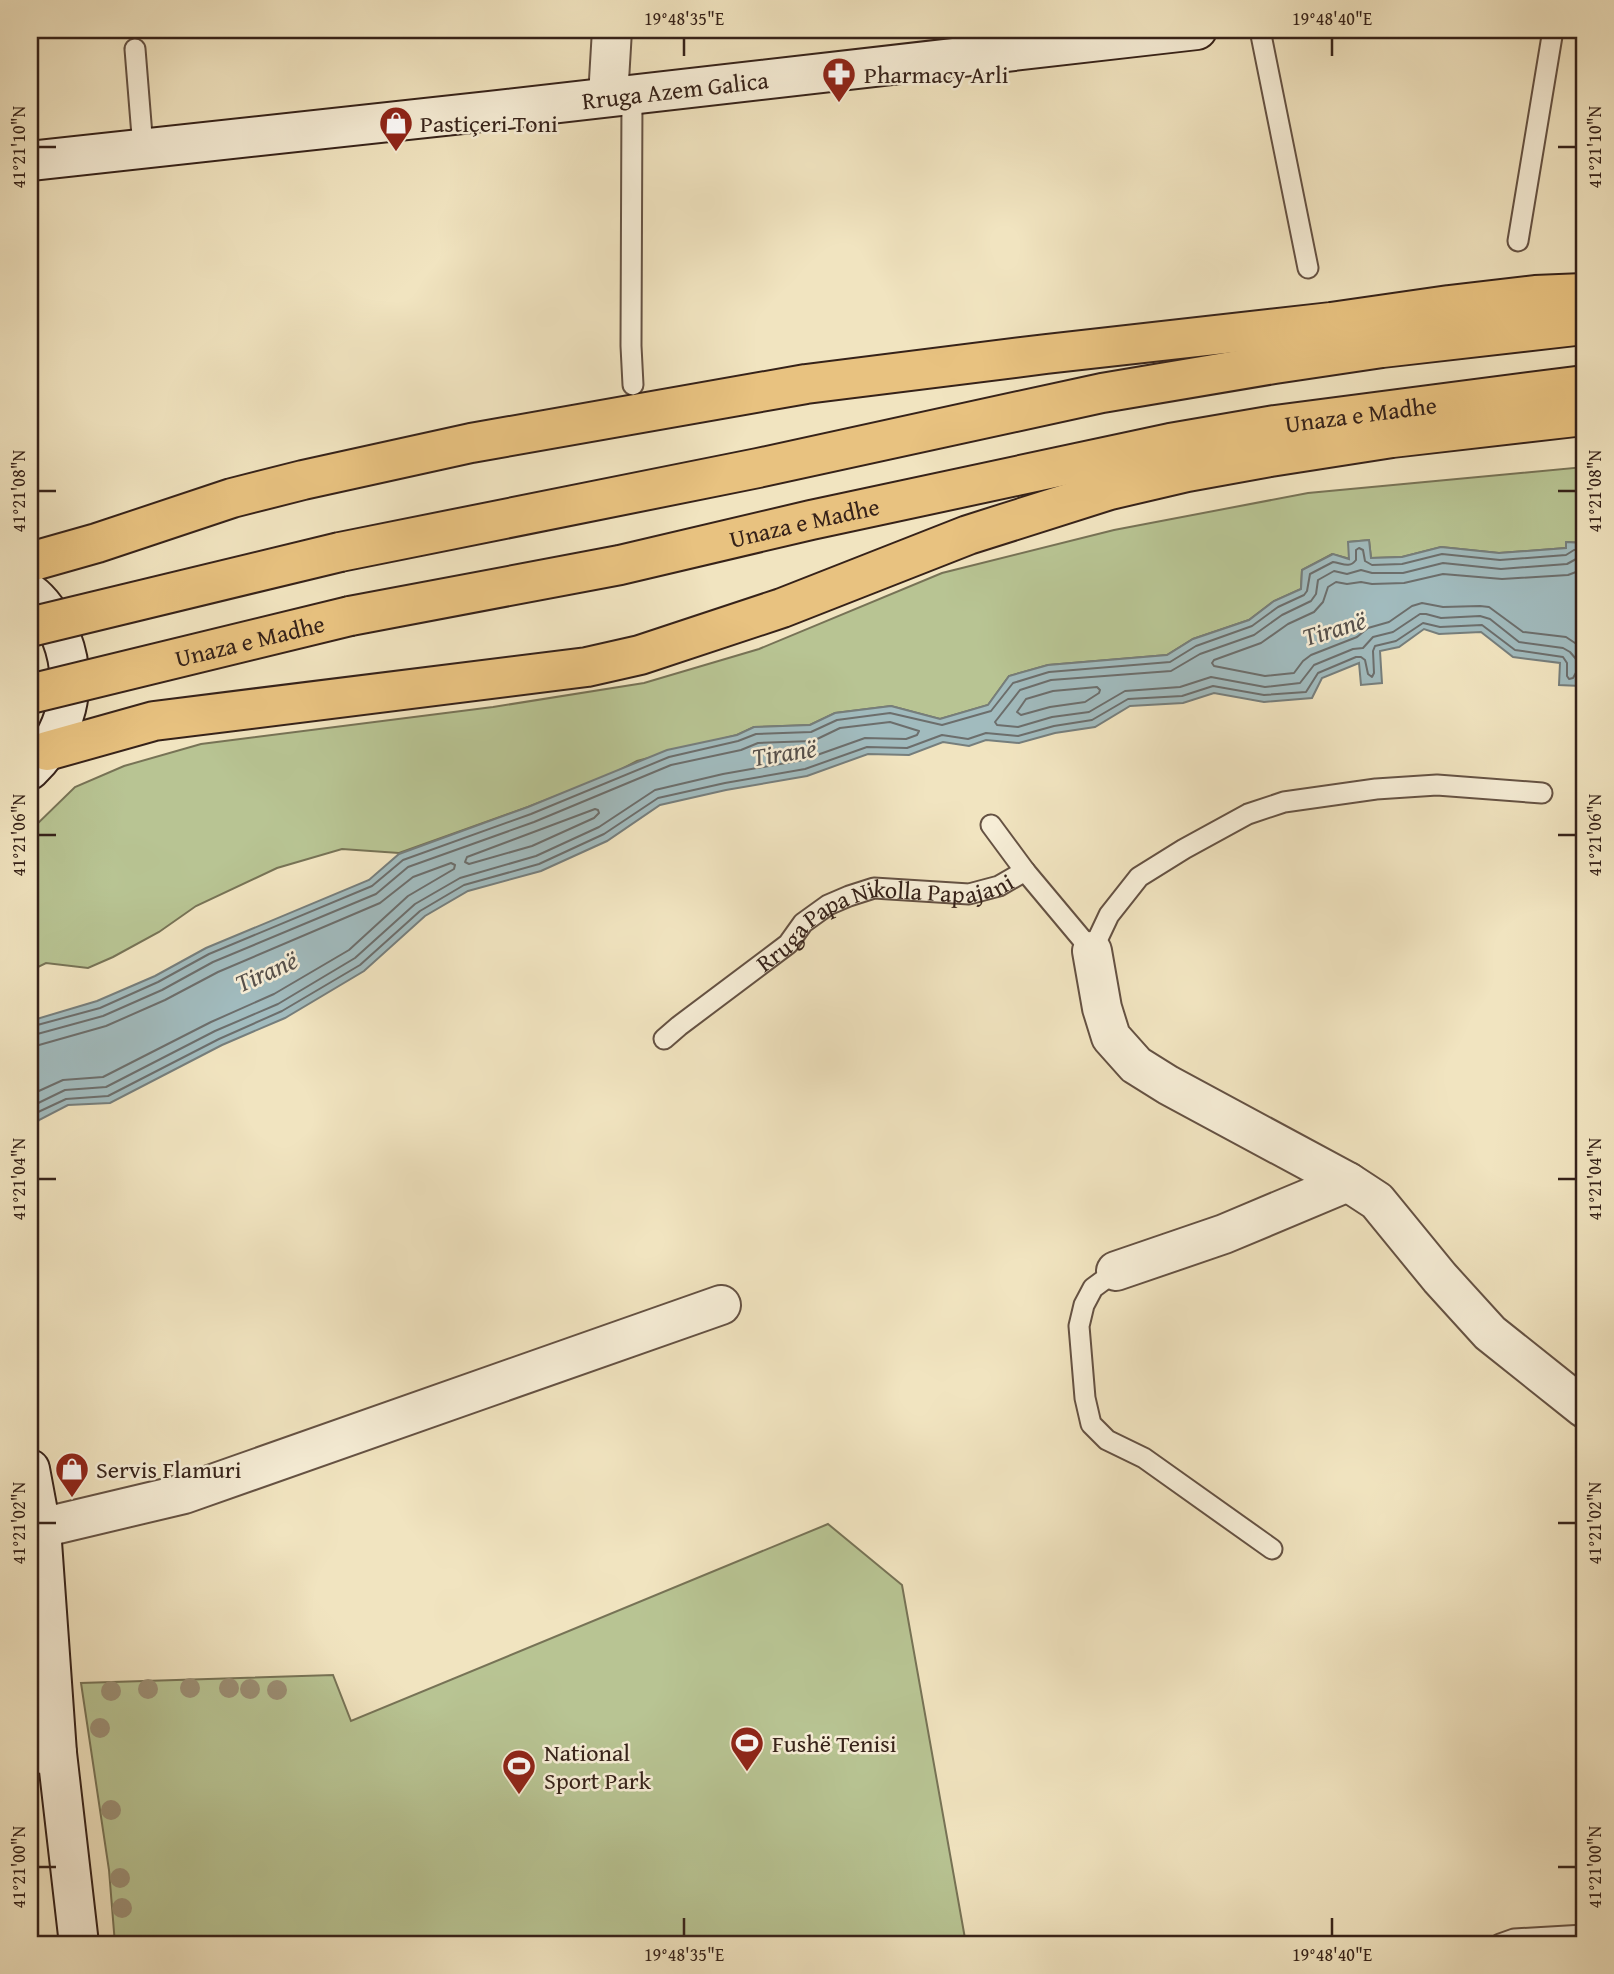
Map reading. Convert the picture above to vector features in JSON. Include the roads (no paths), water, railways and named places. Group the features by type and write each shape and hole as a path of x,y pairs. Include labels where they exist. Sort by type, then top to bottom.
{"highway":[{"path":"30,562 97,543 232,498 303,480 471,443 806,384 1331,322 1449,305 1535,295 1584,293"},
{"path":"30,627 341,552 758,468 1102,393 1382,348 1584,324"},
{"name":"Unaza e Madhe","path":"30,694 350,616 620,565 811,520 1182,440 1275,425 1584,385"},
{"path":"38,761 154,721 587,667 640,655 782,608 968,535 1110,490 1186,472 1392,438 1584,416"}],"main road":[{"path":"612,30 620,96"},
{"name":"Rruga Azem Galica","path":"30,161 1179,31"},
{"path":"30,593 55,622 67,652 71,683 66,715 52,745 38,761"},
{"name":"Rruga Papa Nikolla Papajani","path":"1092,951 1102,1008 1111,1037 1136,1065 1348,1182 1377,1201 1440,1278 1490,1333 1584,1408"},
{"path":"1116,1271 1224,1234 1348,1182"},
{"path":"41,1528 184,1494 721,1305"},
{"path":"30,1469 41,1528 43,1753 79,1944"}],"lane":[{"path":"1260,30 1308,268"},
{"path":"1518,241 1553,30"},
{"path":"135,50 143,149"},
{"path":"620,96 633,385"},
{"path":"1092,951 1109,915 1139,877 1248,814 1284,802 1376,789 1437,785 1542,793"},
{"path":"991,825 1025,871"},
{"name":"Rruga Papa Nikolla Papajani","path":"664,1039 788,944 803,923 828,905 874,888 969,894 999,886 1025,871 1092,951"},
{"path":"1116,1271 1093,1288 1084,1305 1079,1326 1085,1398 1091,1424 1107,1440 1144,1458 1272,1549"},
{"path":"1500,1944 1514,1938 1584,1935"}],"water":[{"name":"Tiranë","path":"1369,540 1371,558 1402,557 1441,547 1499,553 1566,548 1566,542 1584,543 1584,671 1581,671 1580,686 1559,685 1560,663 1513,657 1481,632 1439,634 1424,629 1399,647 1380,651 1382,683 1361,685 1359,663 1322,678 1312,698 1264,702 1214,693 1183,703 1130,706 1095,727 1055,733 1019,743 986,740 969,746 943,742 909,755 868,754 807,776 660,805 607,841 541,871 468,891 425,916 364,971 285,1018 222,1045 110,1103 68,1105 39,1120 30,1131 30,1021 97,1001 155,976 206,948 369,880 399,854 528,807 667,750 737,735 754,727 810,725 835,713 891,706 940,719 988,705 1009,676 1048,665 1167,655 1193,639 1249,620 1274,601 1301,589 1302,570 1333,554 1349,559 1348,542"}],"place":[{"name":"Pharmacy Arli","path":"839,104"},
{"name":"Pastiçeri Toni","path":"396,153"},
{"name":"Servis Flamuri","path":"72,1499"},
{"name":"Fushë Tenisi","path":"747,1773"},
{"name":"National Sport Park","path":"519,1796"}]}
